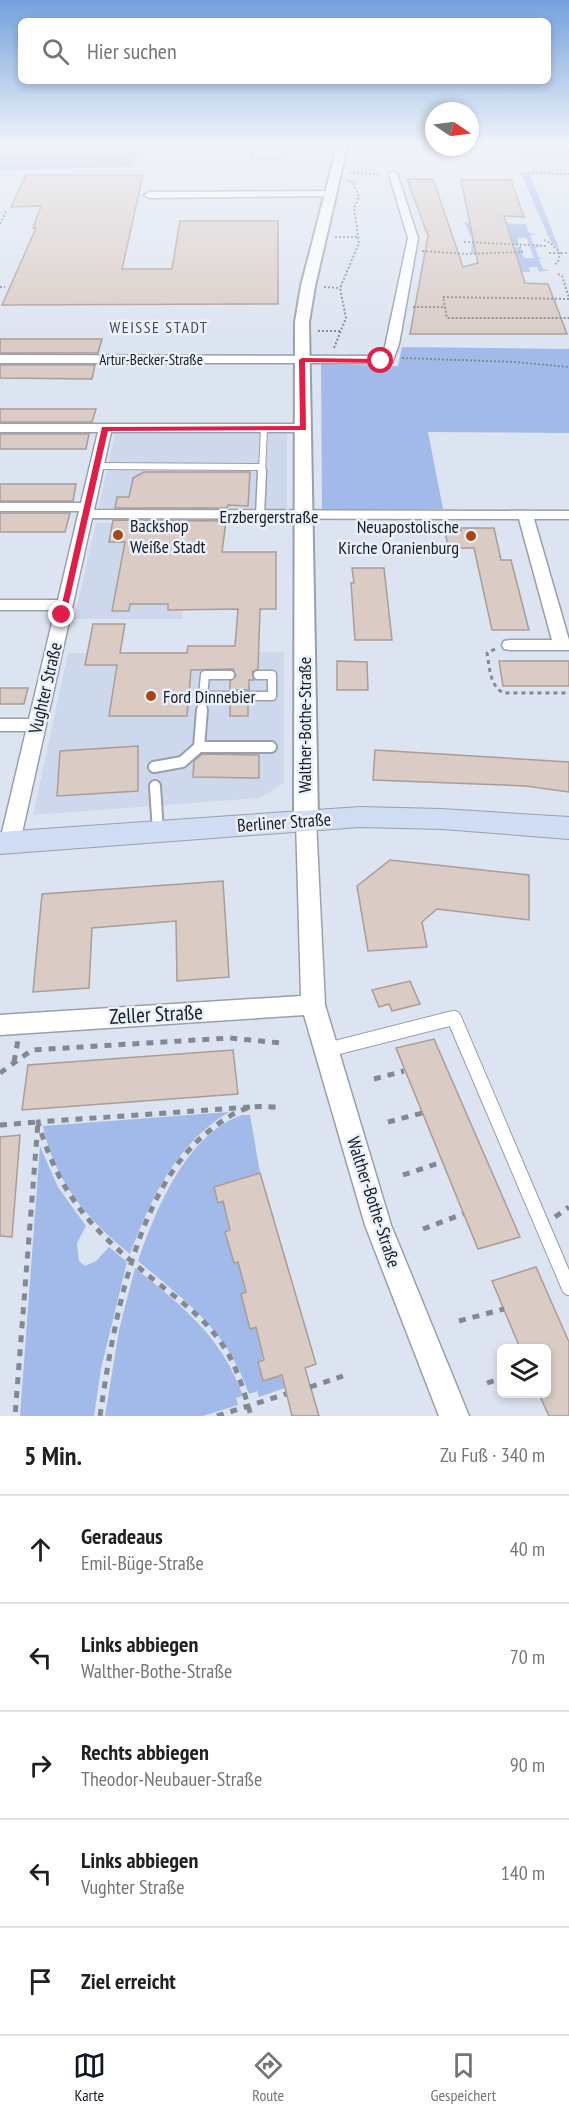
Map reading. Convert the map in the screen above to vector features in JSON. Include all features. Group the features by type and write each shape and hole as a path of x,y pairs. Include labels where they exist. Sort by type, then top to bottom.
{"main road":[{"name":"Berliner Straße","path":"5,842 360,818 442,819 569,828"}],"street":[{"name":"Walther-Bothe-Straße","path":"328,209 303,307 306,820 313,1005 378,1225 454,1416"},
{"name":"Artur-Becker-Straße","path":"0,359 388,360 413,238 404,209"},
{"path":"0,428 304,428"},
{"name":"Vughter Straße","path":"5,842 37,725 105,429"},
{"name":"Erzbergerstraße","path":"0,507 260,516 569,515"},
{"path":"510,645 565,645 525,515"},
{"path":"0,605 64,605"},
{"path":"0,725 37,725"},
{"name":"Zeller Straße","path":"0,1025 313,1005"}],"lane":[{"path":"260,516 264,428"},
{"path":"96,466 262,466"},
{"path":"199,747 205,675 230,675"},
{"path":"203,696 272,696 272,675 258,675"},
{"path":"154,767 182,762 199,747 271,747"},
{"path":"155,786 158,832"},
{"path":"326,1050 454,1018 569,1288"}],"path":[{"path":"333,352 346,318 340,288 359,243 354,209"},
{"path":"0,224 8,210"},
{"path":"334,237 358,237"},
{"path":"543,240 551,243 560,253"},
{"path":"464,242 546,246"},
{"path":"418,251 466,254 522,252 519,245"},
{"path":"549,253 569,253"},
{"path":"554,265 558,262 560,253"},
{"path":"558,274 562,276 569,298 443,297 447,318 569,318"},
{"path":"0,286 5,287"},
{"path":"324,287 340,288"},
{"path":"407,307 445,307"},
{"path":"318,331 341,331"},
{"path":"398,358 515,362 569,367"},
{"path":"510,645 487,653 492,685 496,690 503,693 569,693"},
{"path":"0,1073 32,1050 230,1038 281,1043"},
{"path":"374,1079 404,1071"},
{"path":"100,1416 106,1371 132,1262 158,1196 189,1148 233,1113 250,1107"},
{"path":"0,1125 276,1107"},
{"path":"388,1122 422,1113"},
{"path":"38,1122 47,1157 69,1198 100,1234 177,1298 213,1332 240,1373 251,1416"},
{"path":"15,1416 38,1122"},
{"path":"403,1175 442,1162"},
{"path":"423,1229 463,1215"},
{"path":"459,1321 504,1309"},
{"path":"310,1387 343,1376"},
{"path":"487,1383 497,1379"},
{"path":"217,1416 286,1394"}],"shaded area":[{"path":"537,209 543,209 560,251 550,240"},
{"path":"464,221 467,223 526,224 529,233 537,235 530,235 533,244 541,245 529,245 527,238 517,238 519,245 509,246 520,248 524,258 534,258 530,246 542,246 535,248 539,258 546,259 539,259 543,269 550,270 539,272 537,267 529,267 530,272 476,272 477,254 471,253 472,239"},
{"path":"402,347 569,349 569,433 428,432 443,509 322,510 321,364 398,366"},
{"path":"115,434 287,434 287,510 98,510"},
{"path":"96,523 192,523 182,619 74,619"},
{"path":"284,652 284,783 260,798 33,815 68,653"},
{"path":"229,1112 210,1125 180,1156 157,1193 130,1254 86,1213 74,1198 55,1164 43,1126"},
{"path":"242,1115 250,1115 260,1173 214,1188 218,1202 223,1201 230,1230 225,1232 234,1263 238,1262 255,1321 261,1350 263,1380 281,1376 285,1388 259,1397 257,1391 249,1394 229,1352 204,1319 138,1261 164,1197 189,1156 222,1125"},
{"path":"40,1146 58,1187 86,1226 77,1243 79,1261 85,1266 96,1261 109,1247 127,1262 101,1369 94,1416 20,1416"},
{"path":"135,1268 169,1296 212,1339 224,1356 243,1396 236,1398 238,1405 203,1416 105,1416 119,1330"}],"building":[{"path":"40,209 135,209 122,269 172,269 180,221 278,221 278,304 2,305 36,228 33,228"},
{"path":"418,209 443,209 463,267 478,263 467,209 521,209 524,217 504,216 525,283 548,284 567,334 410,334 428,236"},
{"path":"0,339 102,339 98,353 0,353"},
{"path":"0,365 95,365 92,379 0,378"},
{"path":"0,409 96,409 92,422 0,422"},
{"path":"0,434 89,434 86,449 0,449"},
{"path":"144,472 250,472 248,506 115,508 117,497 129,497 133,478"},
{"path":"0,484 76,484 73,501 0,501"},
{"path":"0,513 70,513 65,532 0,532"},
{"path":"113,520 226,521 222,552 276,552 276,609 260,609 258,669 252,672 254,680 249,680 249,690 230,690 230,681 236,676 233,669 191,670 187,716 109,716 117,665 85,665 93,624 125,624 120,653 187,653 188,646 235,646 238,609 168,610 168,604 130,604 129,611 112,611 125,542 109,542"},
{"path":"460,528 494,528 501,560 511,560 529,630 492,630 474,548 448,548 445,531 461,531"},
{"path":"352,568 384,568 392,640 355,640"},
{"path":"337,661 367,662 368,690 337,690"},
{"path":"499,661 569,661 569,686 503,686"},
{"path":"0,688 28,688 24,704 0,704"},
{"path":"230,702 248,702 248,716 230,716"},
{"path":"138,746 138,791 57,796 60,751"},
{"path":"375,750 569,762 569,792 526,786 373,780"},
{"path":"202,754 259,755 259,778 193,777 194,761"},
{"path":"390,860 529,875 529,920 437,909 422,922 427,947 368,951 357,886"},
{"path":"223,881 229,977 177,981 176,921 92,928 89,988 33,992 42,894"},
{"path":"410,981 420,1004 392,1011 389,1004 379,1007 372,990"},
{"path":"434,1039 520,1237 478,1249 396,1048"},
{"path":"233,1050 238,1094 22,1110 28,1065"},
{"path":"20,1135 12,1237 0,1236 0,1137"},
{"path":"260,1173 316,1364 305,1368 319,1416 292,1416 282,1375 263,1381 258,1362 264,1360 256,1327 250,1329 241,1294 246,1292 238,1262 234,1263 225,1232 230,1230 223,1201 218,1203 214,1187"},
{"path":"536,1267 569,1342 569,1416 549,1416 541,1398 551,1398 551,1344 518,1344 492,1281"}],"place":[{"name":"Backshop Weiße Stadt","path":"118,535"},
{"name":"Neuapostolische Kirche Oranienburg","path":"471,536"},
{"name":"Ford Dinnebier","path":"151,696"}],"district":[{"name":"WEISSE STADT","path":"159,327"}],"route":[{"path":"62,615 105,429 304,428 302,360 381,361"}]}
